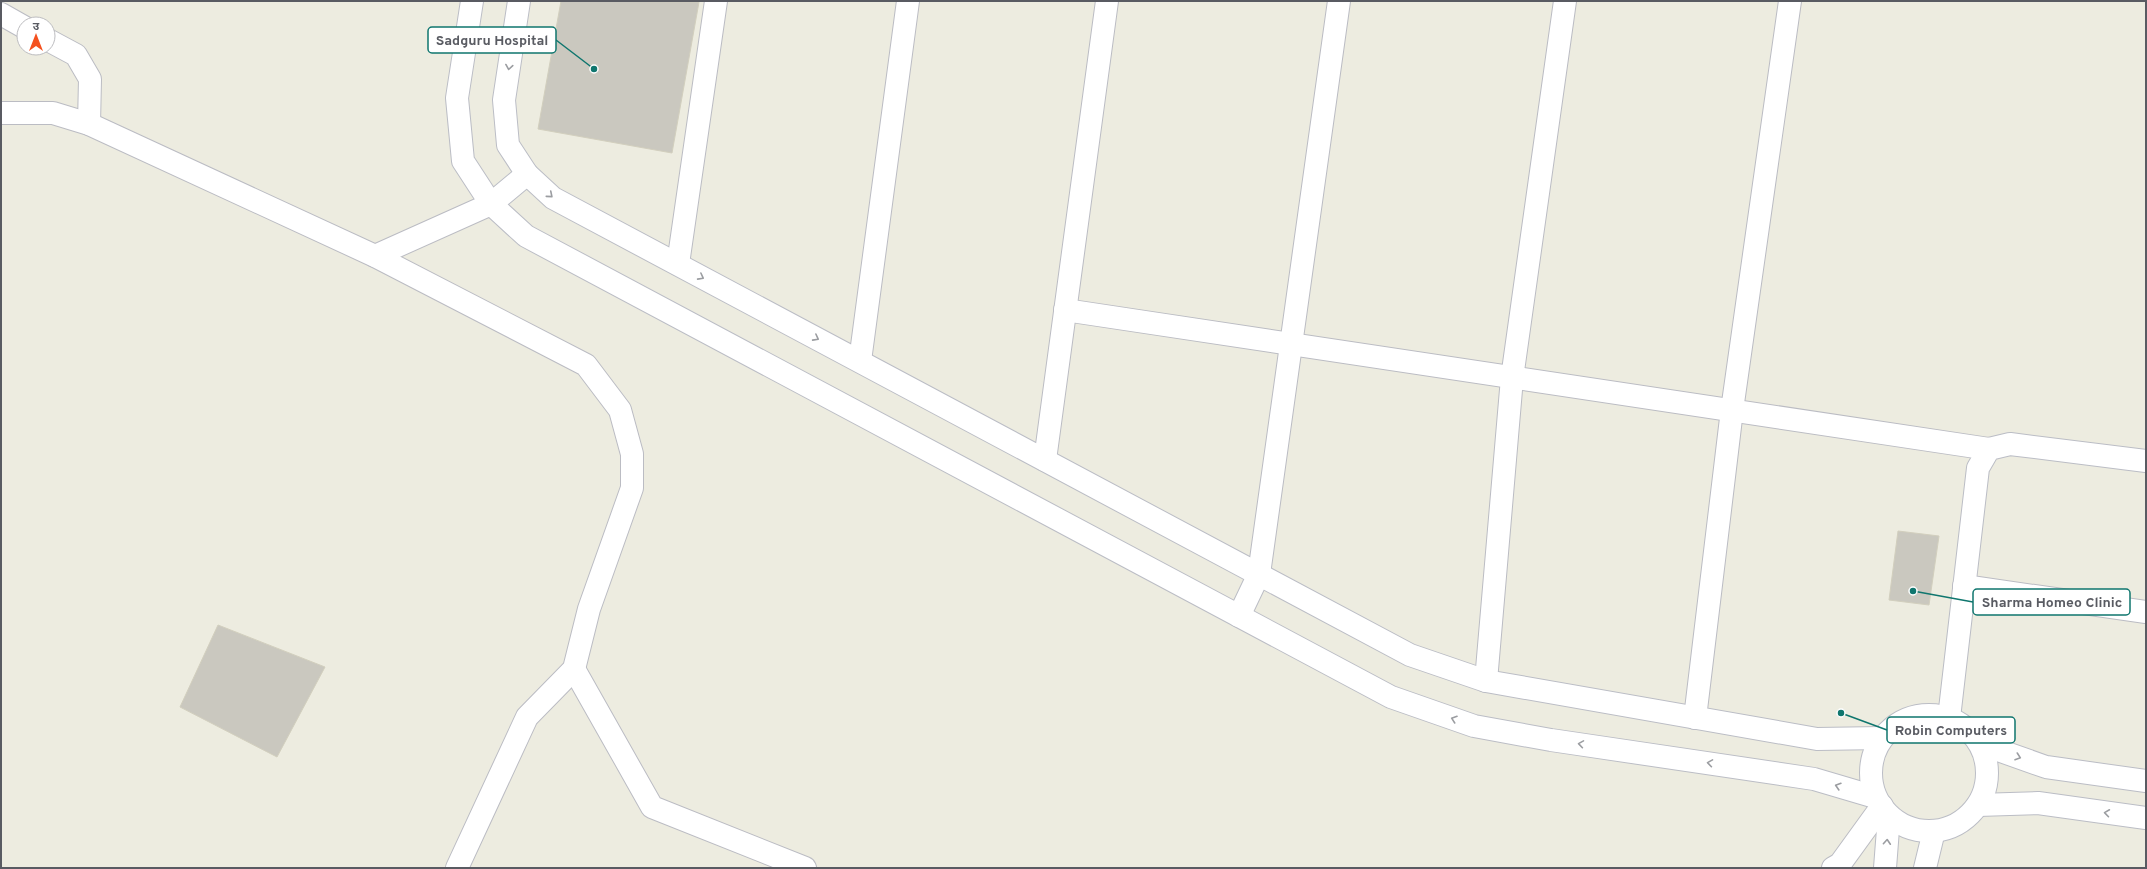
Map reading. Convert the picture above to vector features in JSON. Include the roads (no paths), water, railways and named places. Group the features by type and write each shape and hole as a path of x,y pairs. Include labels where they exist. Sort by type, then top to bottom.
{"street":[{"path":"472,1 457,98 463,161 491,204 526,236 1391,697 1474,726 1551,740 1814,779 1882,806 1906,827 1934,831 1954,826 1965,820 1978,805 1983,795 1988,776 1987,764 1981,744 1967,728 1949,718 1934,714 1914,716 1897,724 1882,738 1872,761 1870,777 1882,806 1885,868"},
{"path":"519,1 504,100 508,145 527,174 553,198 1410,655 1486,682 1817,739 1882,738"},
{"path":"678,264 716,1"},
{"path":"860,361 908,1"},
{"path":"1045,460 1107,1"},
{"path":"1239,616 1259,574 1339,1"},
{"path":"1486,682 1512,378 1565,1"},
{"path":"1695,718 1732,410 1790,1"},
{"path":"1,14 16,22"},
{"path":"56,44 76,55 90,79 89,124"},
{"path":"1,113 53,113 89,124 375,256 586,366 620,410 632,454 632,488 589,609 574,669 527,717 457,868"},
{"path":"375,256 491,204 527,174"},
{"path":"1065,310 1989,449 2010,444 2146,461"},
{"path":"1949,718 1978,468 1989,449"},
{"path":"1964,586 2146,612"},
{"path":"574,669 652,807 805,868"},
{"path":"1981,744 2046,767 2146,781"},
{"path":"1978,805 2038,802 2146,818"},
{"path":"1833,868 1840,864 1882,806"},
{"path":"1925,868 1934,831"}],"place":[{"name":"Sadguru Hospital","path":"594,69"},
{"name":"Sharma Homeo Clinic","path":"1913,591"},
{"name":"Robin Computers","path":"1841,713"}]}
